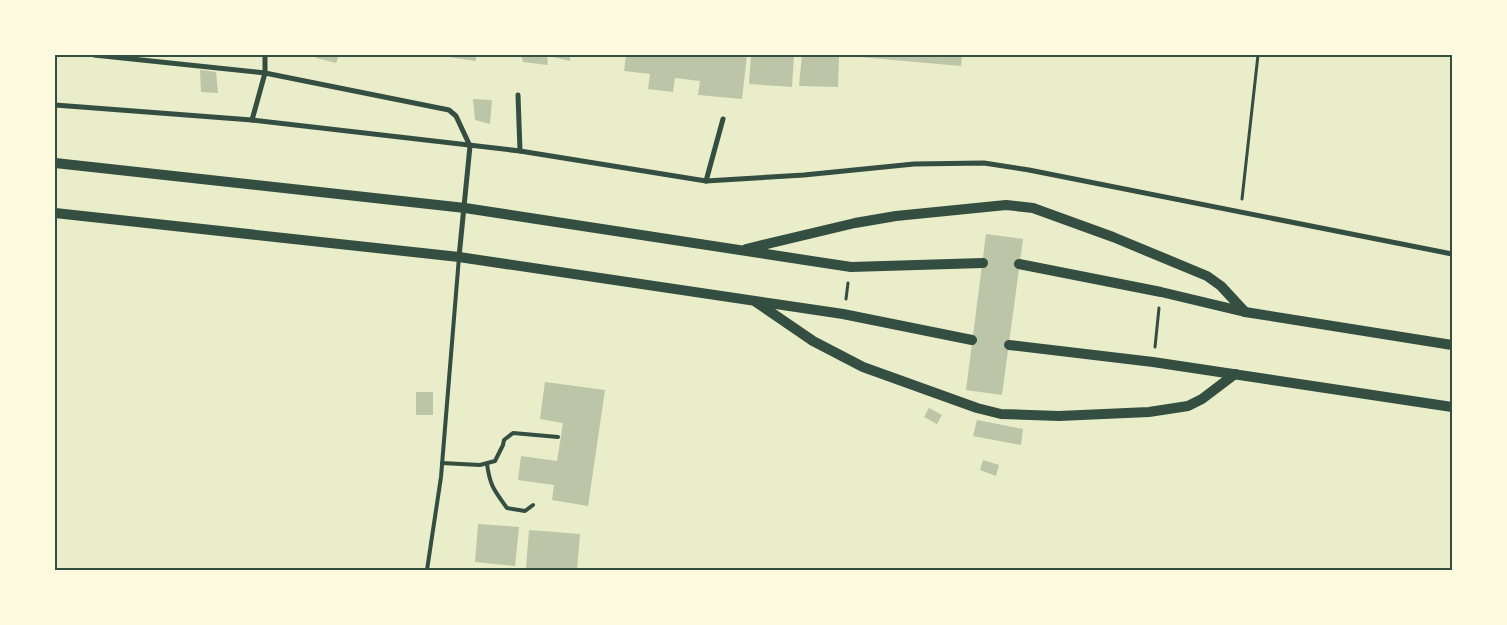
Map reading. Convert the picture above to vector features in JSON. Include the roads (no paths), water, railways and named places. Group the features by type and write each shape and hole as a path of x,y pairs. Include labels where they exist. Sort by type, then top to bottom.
{"main road":[{"path":"55,163 465,208 851,267 983,263"},
{"path":"740,251 855,223 896,216 1006,205 1020,206 1033,208 1113,237 1193,269 1221,286 1245,312"},
{"path":"55,213 459,257 843,314 972,340"},
{"path":"1019,264 1161,292 1245,312 1452,344"},
{"path":"754,301 813,341 864,367 977,408 1002,414 1059,416 1149,412 1188,406 1202,399 1235,374"},
{"path":"1009,345 1153,362 1452,407"}],"street":[{"path":"94,55 264,73 449,110 456,116 470,146 459,257"},
{"path":"252,120 264,73 265,55"},
{"path":"518,95 520,151"},
{"path":"55,105 252,120 520,151 706,181 804,175 914,164 984,163 1452,254"},
{"path":"706,181 723,120"}],"lane":[{"path":"427,570 442,463 459,257"},
{"path":"442,463 480,465 495,461 504,440 513,433 558,437"},
{"path":"487,464 489,481 492,488 507,508 525,511 533,505"}]}
